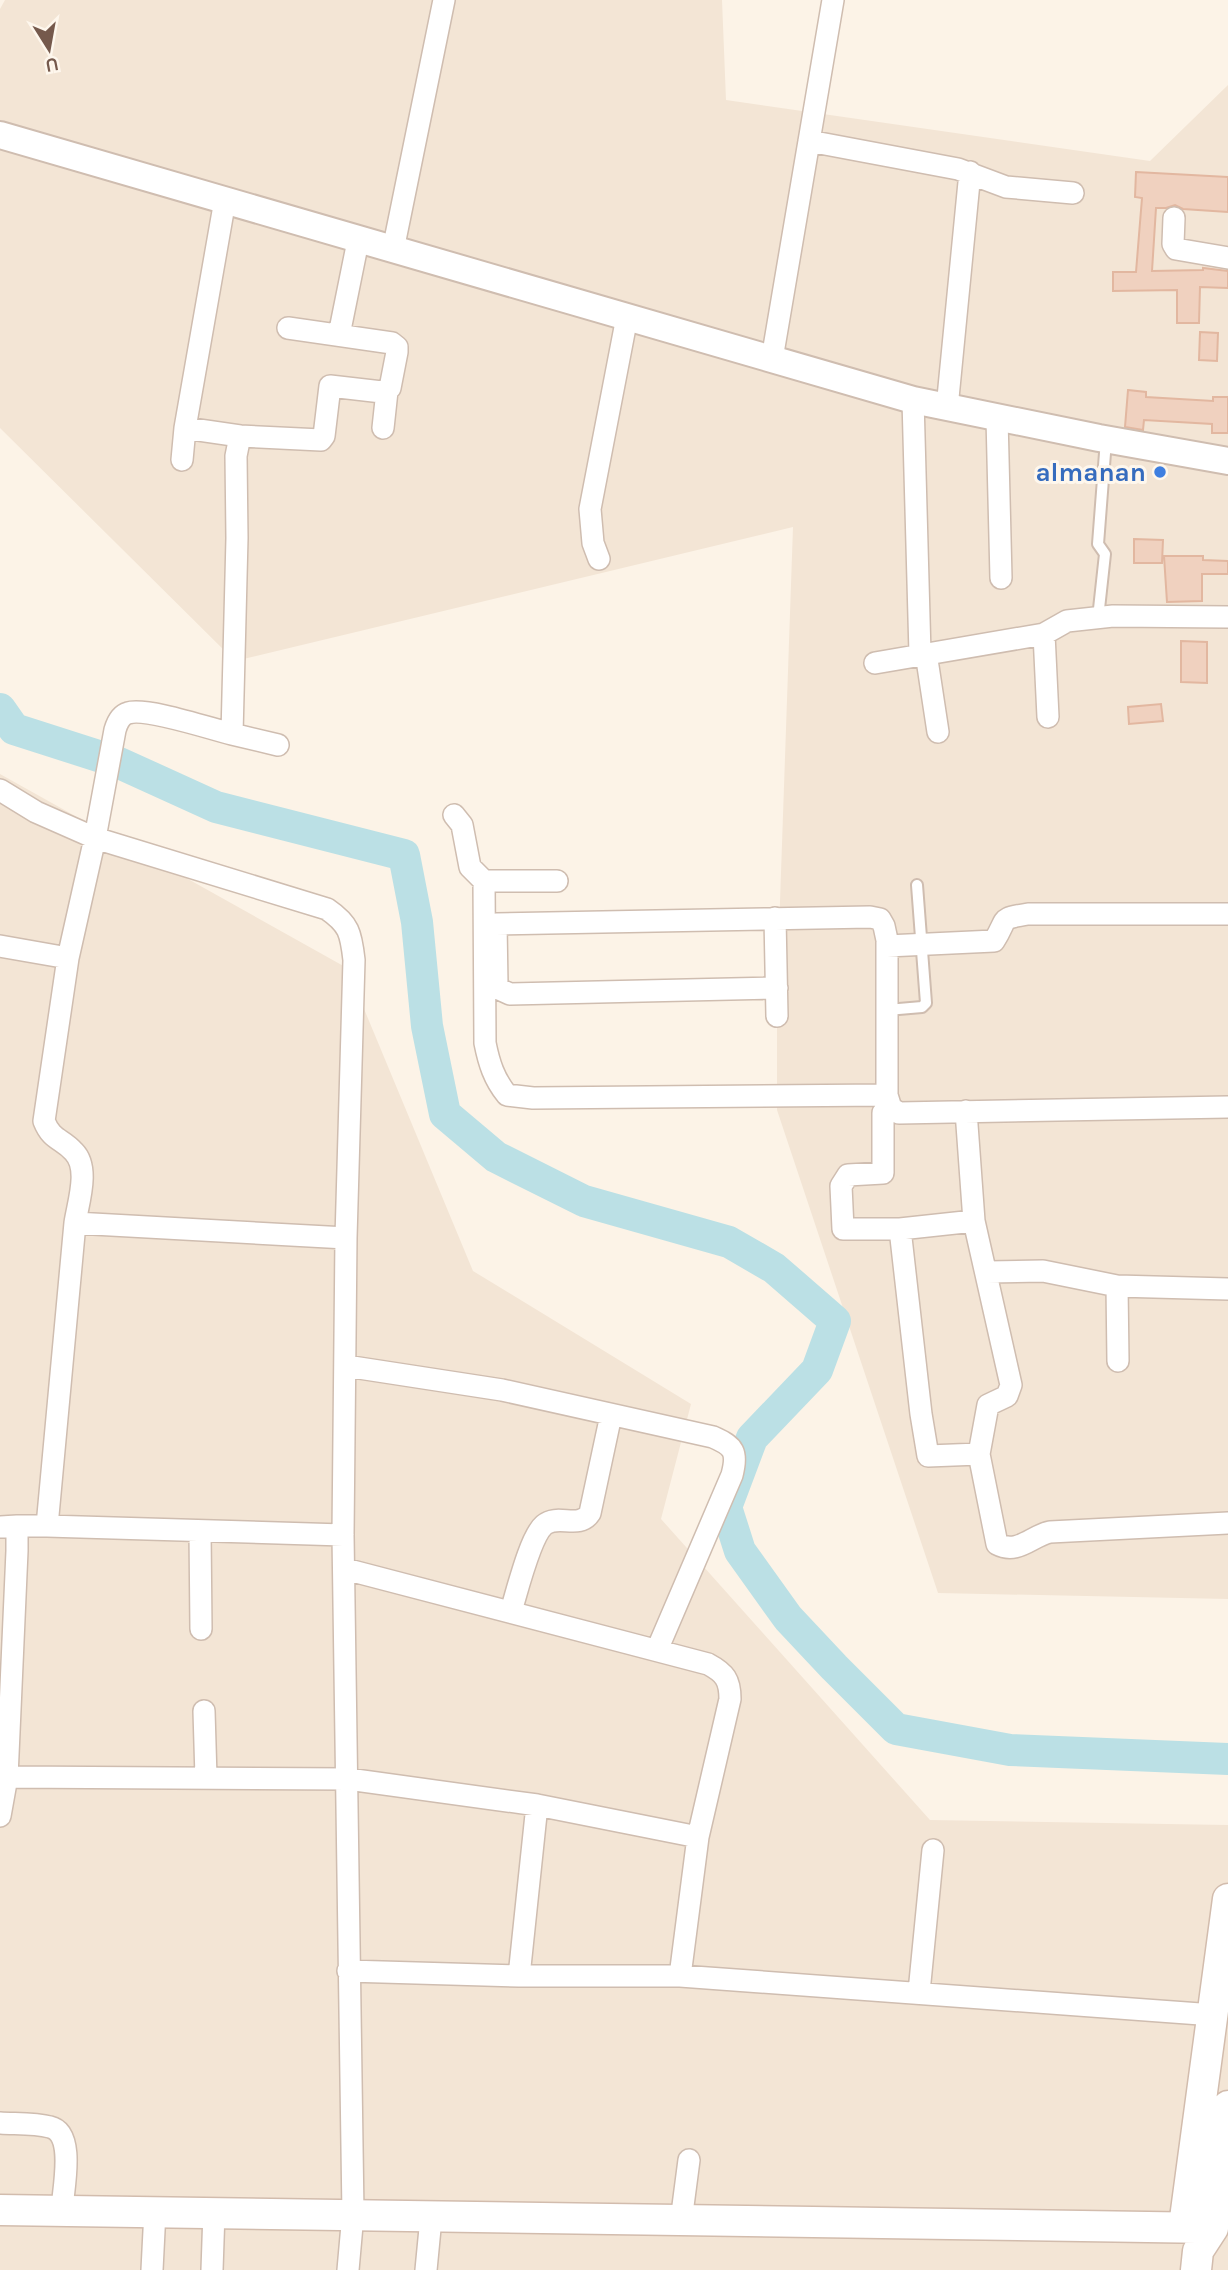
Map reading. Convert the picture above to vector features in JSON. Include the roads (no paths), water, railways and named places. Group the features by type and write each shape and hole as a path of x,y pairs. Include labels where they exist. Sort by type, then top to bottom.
{"main road":[{"path":"1204,2240 1213,2015 1223,1975 1228,1899"},
{"path":"1204,2240 1228,2106"},
{"path":"0,2210 949,2223 1154,2229 1204,2240"}],"street":[{"path":"393,250 444,0"},
{"path":"772,359 832,0"},
{"path":"0,135 913,400 1228,461"},
{"path":"809,141 970,172 1006,187 1073,193"},
{"path":"947,408 970,172"},
{"path":"182,460 185,428 225,200"},
{"path":"1174,218 1173,244 1176,249 1228,258"},
{"path":"339,335 358,241"},
{"path":"599,559 593,543 590,509 627,317"},
{"path":"288,328 392,343 397,347 390,388 387,391 383,428"},
{"path":"185,428 240,436 321,440 324,436 330,386 387,391"},
{"path":"913,400 923,653 938,732"},
{"path":"996,418 1001,578"},
{"path":"232,734 237,538 236,456 240,436"},
{"path":"875,663 1044,634 1068,621 1113,616 1228,617"},
{"path":"1044,634 1048,717"},
{"path":"47,1526 75,1223 82,1179 81,1163 75,1153 49,1134 44,1121 68,958 118,721 127,713 146,712 278,745"},
{"path":"0,790 36,812 94,838 327,909 344,921 352,939 354,960 346,1238 343,1535 353,2214 348,2270"},
{"path":"454,815 462,825 470,867 484,881 499,989 510,994 777,988"},
{"path":"484,881 558,881"},
{"path":"887,946 994,941 1002,921 1007,917 1028,914 1228,914"},
{"path":"490,924 775,918 880,919 884,926 887,946 889,1102 883,1113 883,1173 848,1175 841,1186 843,1229 900,1229 974,1221"},
{"path":"775,918 778,1016"},
{"path":"490,924 485,1043 489,1064 497,1083 508,1095 533,1098 889,1102 899,1113 1228,1107"},
{"path":"0,946 68,958"},
{"path":"966,1111 974,1221 1011,1385 1007,1396 988,1405 979,1454 997,1544 1006,1549 1026,1545 1037,1535 1050,1532 1228,1523"},
{"path":"75,1223 346,1238"},
{"path":"900,1229 928,1456 979,1454"},
{"path":"987,1272 1043,1271 1117,1286 1228,1289"},
{"path":"1117,1286 1118,1360"},
{"path":"346,1366 502,1390 713,1437 728,1444 736,1461 732,1475 657,1650"},
{"path":"511,1611 534,1539 543,1525 551,1521 579,1521 590,1513 611,1415"},
{"path":"0,1816 6,1777 8,1526 343,1535"},
{"path":"200,1531 201,1629"},
{"path":"345,1569 708,1664 723,1673 730,1685 730,1699 698,1837 680,1976"},
{"path":"204,1711 206,1778"},
{"path":"6,1777 348,1779 537,1805 698,1837"},
{"path":"519,1976 537,1805"},
{"path":"919,1992 933,1850"},
{"path":"348,1970 519,1976 680,1976 1213,2015"},
{"path":"0,2123 53,2127 62,2135 66,2147 62,2209"},
{"path":"681,2221 689,2160"},
{"path":"152,2270 155,2211"},
{"path":"212,2270 214,2212"},
{"path":"426,2270 431,2218"}],"lane":[{"path":"1098,618 1105,554 1098,544 1106,439"},
{"path":"887,1010 925,1006 917,885"}],"waterway":[{"path":"0,709 14,729 117,762 216,807 404,855 417,922 427,1026 445,1114 496,1157 584,1201 729,1242 774,1268 835,1321 817,1370 752,1438 726,1507 740,1551 788,1618 896,1729 1010,1750 1228,1759"}],"place":[{"name":"almanan","path":"1160,472"}]}
